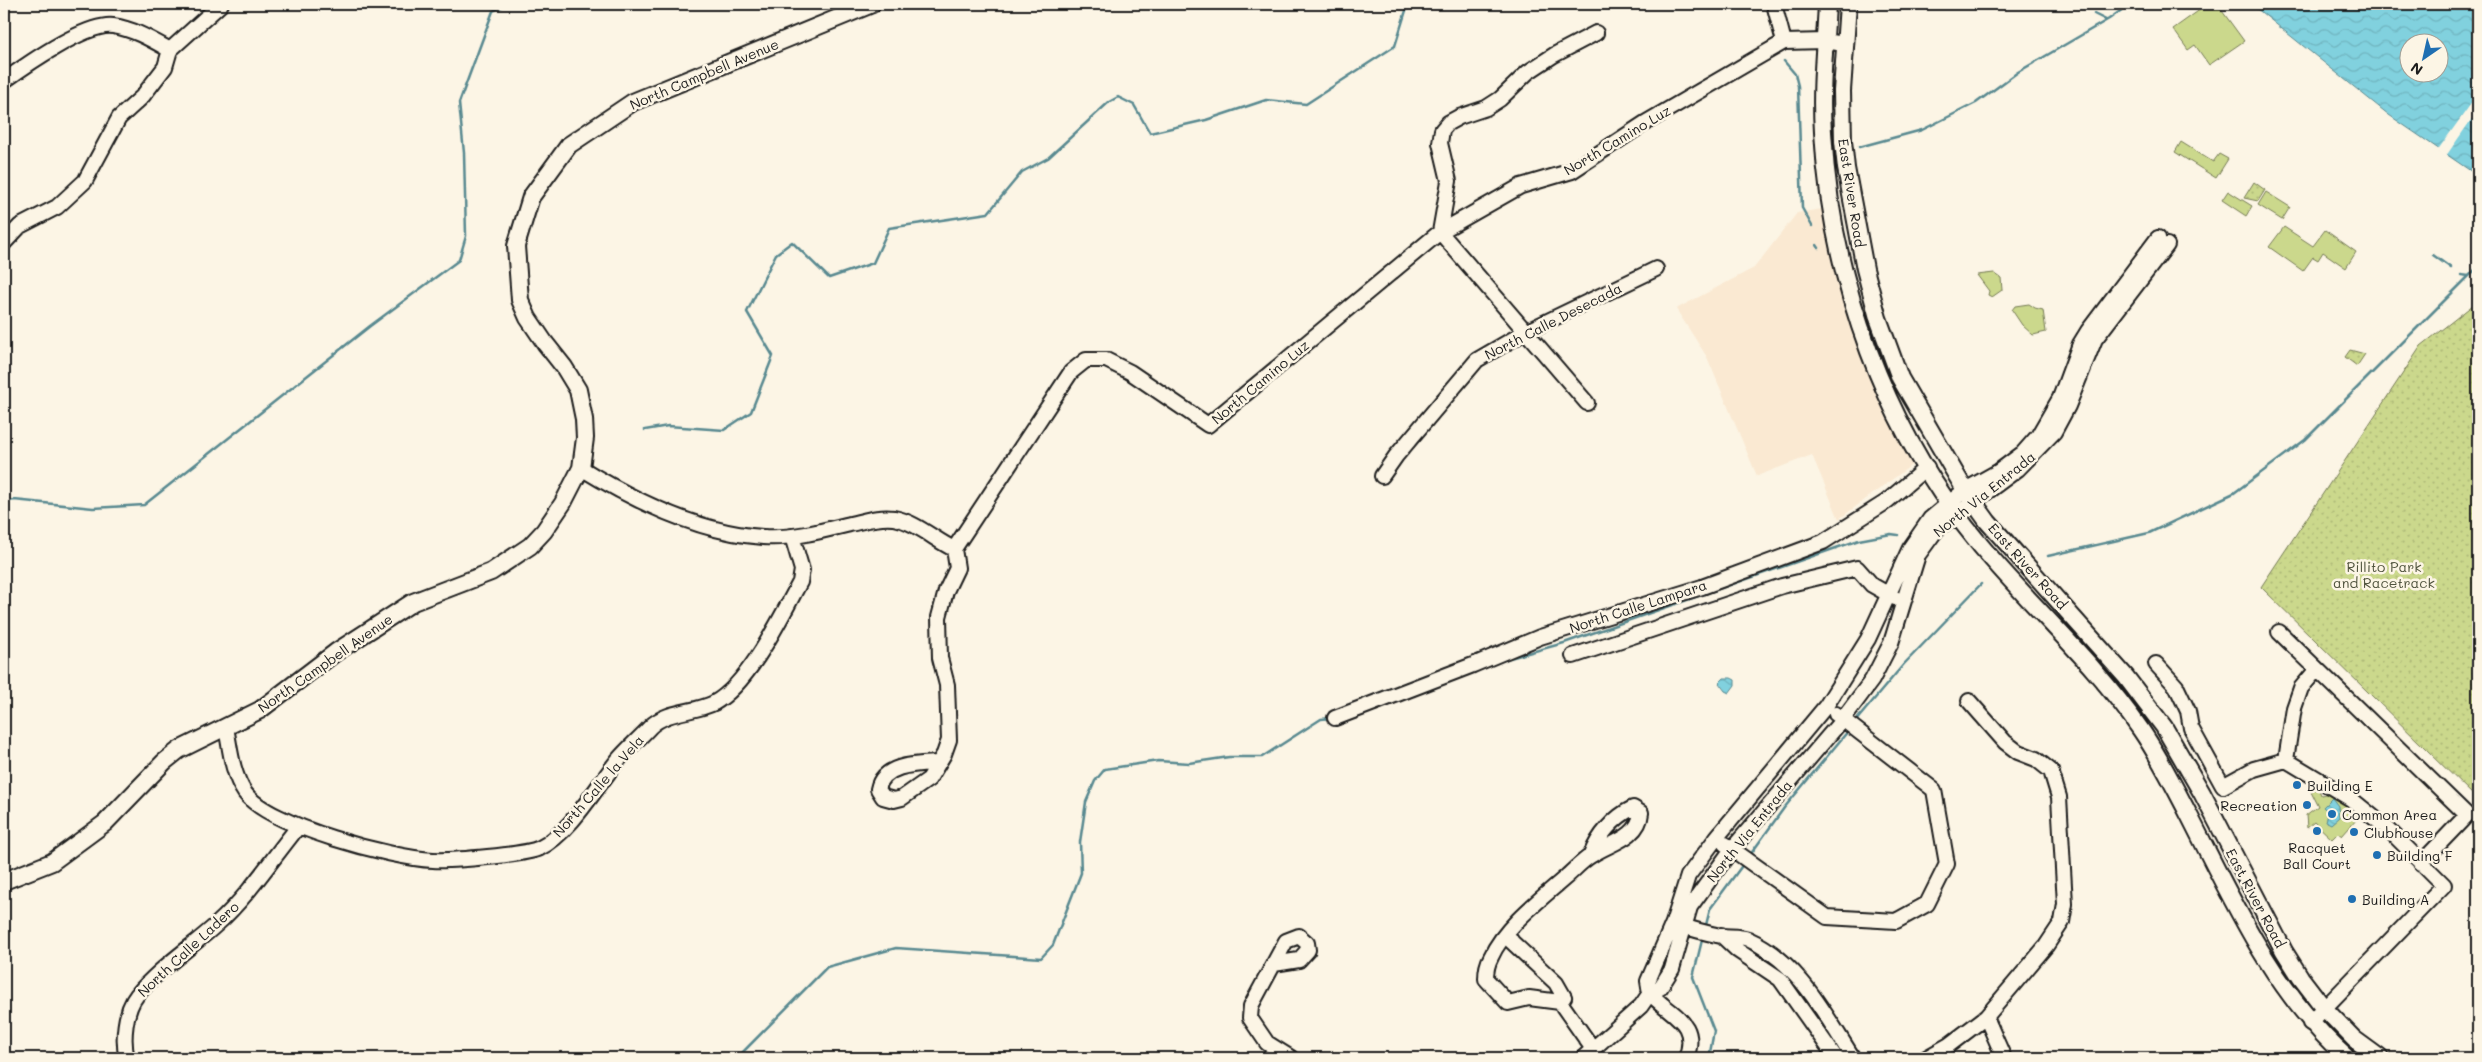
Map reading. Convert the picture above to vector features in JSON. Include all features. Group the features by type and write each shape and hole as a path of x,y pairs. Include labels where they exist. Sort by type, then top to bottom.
{"main road":[{"name":"North Campbell Avenue","path":"4,881 52,862 105,823 164,762 179,750 260,710 336,652 413,602 491,572 516,558 544,531 563,503 580,468 585,438 584,419 578,390 564,367 544,343 528,318 520,300 516,246 531,197 569,145 633,102 872,4"},
{"name":"East River Road","path":"1827,4 1822,128 1836,241 1855,313 1875,369 1891,404 1927,467 1953,508 1980,545 2112,692 2141,730 2166,770 2229,894 2270,966 2310,1023 2347,1058"},
{"name":"East River Road","path":"1848,4 1844,44 1843,141 1850,198 1869,287 1900,378 1969,496 2010,549 2126,676 2164,727 2193,777 2284,951 2324,1008 2354,1038 2380,1058"}],"street":[{"path":"4,243 20,226 57,207 85,181 119,118 142,97 164,66 170,50 221,4"},
{"path":"1774,4 1784,42"},
{"path":"4,81 32,60 76,36 111,26 141,34 170,50"},
{"path":"1587,403 1528,331 1440,232 1449,181 1440,143 1442,130 1454,120 1486,108 1500,99 1528,72 1554,55 1596,33"},
{"name":"North Camino Luz","path":"954,549 1078,365 1086,360 1106,360 1174,400 1208,425 1440,232 1521,186 1572,171 1645,122 1784,42 1825,41 1844,44"},
{"name":"North Via Entrada","path":"1679,925 1688,876 1717,837 1826,706 1868,638 1910,548 1930,518 1953,508 1969,496 2023,453 2038,436 2060,398 2080,344 2088,331 2162,241"},
{"name":"North Calle Desecada","path":"1382,476 1396,456 1477,360 1528,331 1656,269"},
{"name":"North Calle Lampara","path":"1335,718 1473,666 1540,637 1702,587 1823,542 1886,502 1927,467"},
{"path":"580,468 624,495 702,524 746,535 792,536 878,517 896,518 912,524 954,549 957,568 946,591 938,617 940,658 947,686 949,740 944,754 937,763"},
{"name":"North Via Entrada","path":"1650,993 1648,981 1690,907 1732,849 1843,719 1872,680 1891,644 1918,555 1953,508"},
{"name":"North Calle la Vela","path":"226,727 234,769 246,794 275,815 298,827 389,853 434,860 531,852 541,848 568,823 620,758 656,722 715,702 734,686 756,660 800,582 802,570 792,536"},
{"name":"North Calle Lampara","path":"1573,656 1782,586 1832,572 1857,568 1872,585 1888,595 1905,602"},
{"path":"2279,632 2467,815 2420,862"},
{"path":"2156,664 2176,686 2188,711 2191,728 2223,786 2254,770 2286,760 2351,799 2388,829 2444,885 2310,1023"},
{"path":"2286,760 2294,708 2301,688 2316,669"},
{"path":"1926,1058 1950,1045 1986,1017 2046,946 2062,922 2065,904 2059,797 2051,771 2036,759 2018,752 2005,742 1969,701"},
{"path":"1717,837 1827,917 1896,921 1927,904 1947,864 1934,790 1826,706"},
{"name":"North Calle Ladero","path":"126,1058 125,1033 136,996 218,923 238,902 298,827"},
{"path":"1560,1002 1529,998 1508,1003 1486,979 1491,955 1530,909 1591,855"},
{"path":"1679,925 1721,936 1746,938 1770,952 1795,974 1815,999 1853,1058"},
{"path":"1507,934 1512,942 1556,983 1564,997 1560,1002"},
{"path":"1721,936 1783,984 1836,1058"},
{"path":"1274,964 1251,1006 1250,1018 1267,1043 1291,1058"},
{"path":"1783,984 1795,974"},
{"path":"1560,1002 1588,1054 1640,1006 1650,993 1685,1024 1690,1043 1686,1058"},
{"path":"1986,1017 2004,1058"}],"shaded area":[{"path":"1822,209 1832,264 1849,322 1872,383 1893,428 1913,464 1839,519 1812,455 1757,476 1707,357 1676,309 1754,268 1797,213"}],"green space":[{"path":"2208,4 2217,4 2244,41 2209,65 2195,45 2188,50 2173,29"},
{"path":"2181,142 2213,162 2219,154 2228,159 2216,178 2175,152"},
{"path":"2254,182 2265,190 2258,201 2244,198"},
{"path":"2228,191 2252,206 2246,216 2222,200"},
{"path":"2266,192 2290,207 2282,220 2258,205"},
{"path":"2284,227 2313,246 2325,230 2356,252 2346,268 2323,252 2318,260 2313,257 2303,271 2269,247"},
{"path":"1994,273 2001,278 2002,290 1992,297 1988,295 1989,291 1977,275"},
{"name":"Rillito Park and Racetrack","path":"2478,301 2478,800 2261,587 2421,346"},
{"path":"2029,304 2043,310 2046,332 2033,335 2022,325 2012,310 2015,306"},
{"path":"2350,350 2365,354 2357,366 2345,357"},
{"name":"Common Area","path":"2315,789 2319,790 2321,795 2329,793 2356,812 2357,819 2342,836 2338,833 2332,839 2314,822 2307,828 2306,815 2318,806 2311,792"}],"water":[{"path":"2251,4 2478,4 2478,176 2389,115"},
{"path":"1724,678 1735,680 1735,685 1729,693 1719,683"},
{"path":"2332,798 2338,806 2339,817 2331,824 2325,821 2328,811 2323,807"}],"pier":[{"path":"2478,94 2478,110 2446,156 2437,151"}],"waterway":[{"path":"4,501 14,500 93,508 144,505 370,326 459,260 466,236 464,153 459,103 493,11 507,4"},
{"path":"645,430 668,426 724,430 751,412 773,356 747,312 776,254 792,242 829,278 873,263 889,228 988,213 1022,172 1048,158 1109,102 1118,97 1134,105 1150,133 1206,120 1266,100 1306,104 1395,46 1408,4"},
{"path":"1859,147 1922,130 1976,103 2018,72 2109,19 2130,4"},
{"path":"2094,14 2106,20"},
{"path":"1784,61 1795,74 1798,86 1802,208 1812,226"},
{"path":"2433,255 2451,268"},
{"path":"2048,556 2149,533 2234,493 2305,440 2478,267"},
{"path":"2461,275 2469,276"},
{"path":"1499,661 1564,643 1859,540 1891,534 1898,535"},
{"path":"1855,722 1904,664 1981,584"},
{"path":"737,1058 827,967 896,948 1041,958 1053,945 1081,873 1080,842 1086,802 1095,781 1105,769 1158,761 1189,763 1229,757 1262,757 1321,719 1331,718"},
{"path":"1750,855 1784,808 1849,730"},
{"path":"1705,929 1710,909 1744,863"},
{"path":"1703,936 1693,977 1714,1031 1709,1058"},
{"path":"2475,1058 2478,1053"}],"place":[{"name":"Building E","path":"2297,785"},
{"name":"Recreation","path":"2307,805"},
{"name":"Common Area","path":"2332,814"},
{"name":"Racquet Ball Court","path":"2317,831"},
{"name":"Clubhouse","path":"2354,832"},
{"name":"Building F","path":"2377,855"},
{"name":"Building A","path":"2352,899"}]}
